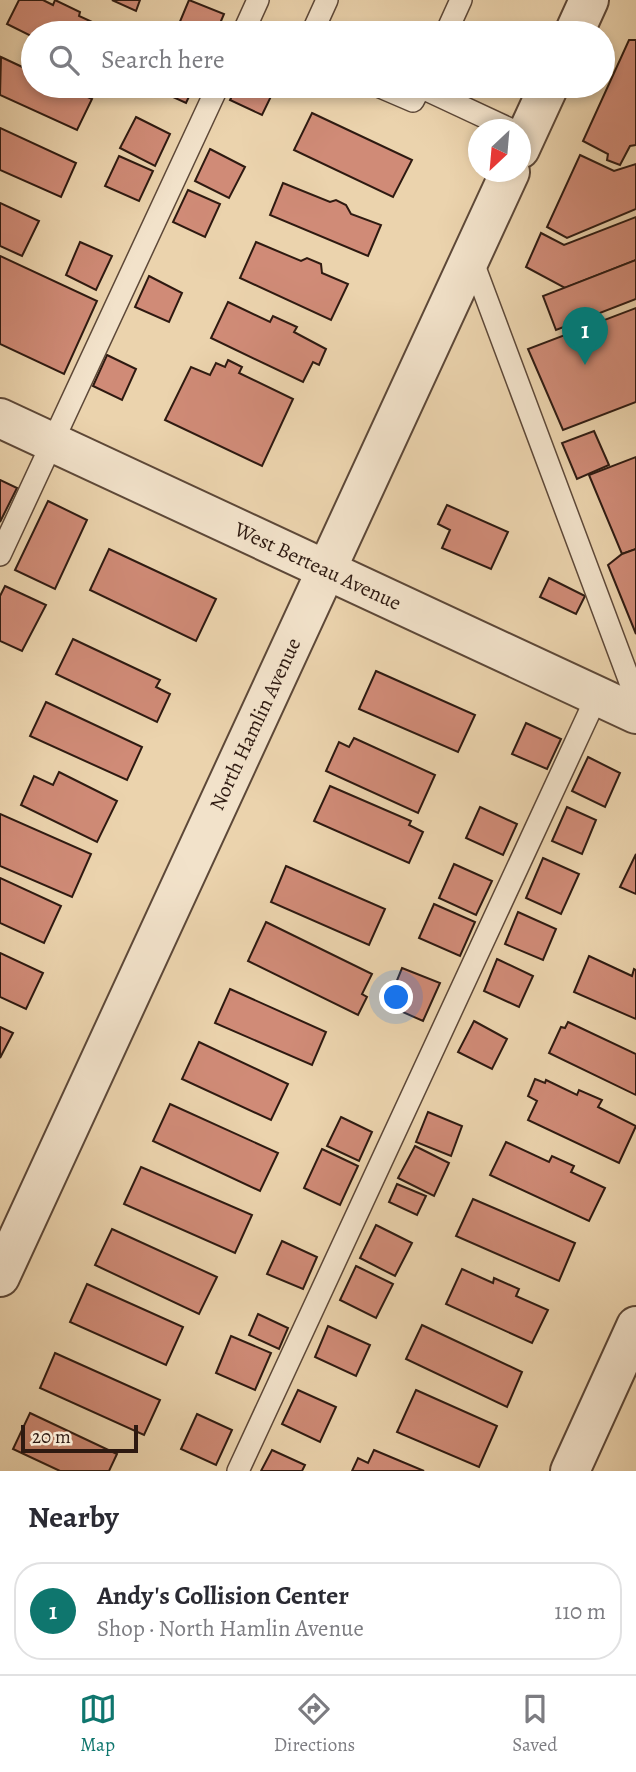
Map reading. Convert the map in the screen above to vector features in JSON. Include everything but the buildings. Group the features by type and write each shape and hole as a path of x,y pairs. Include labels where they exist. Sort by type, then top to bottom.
{"street":[{"path":"579,21 589,0"},
{"path":"531,119 543,98"},
{"name":"North Hamlin Avenue","path":"0,1278 505,182"},
{"name":"West Berteau Avenue","path":"0,418 636,715"},
{"path":"569,1471 636,1326"}],"lane":[{"path":"248,21 258,0"},
{"path":"317,21 327,0"},
{"path":"451,21 461,0"},
{"path":"0,555 212,98"},
{"path":"442,98 484,119"},
{"path":"471,257 636,698"},
{"path":"238,1471 597,696"}],"place":[{"name":"Andy's Collision Center","path":"585,365"}]}
